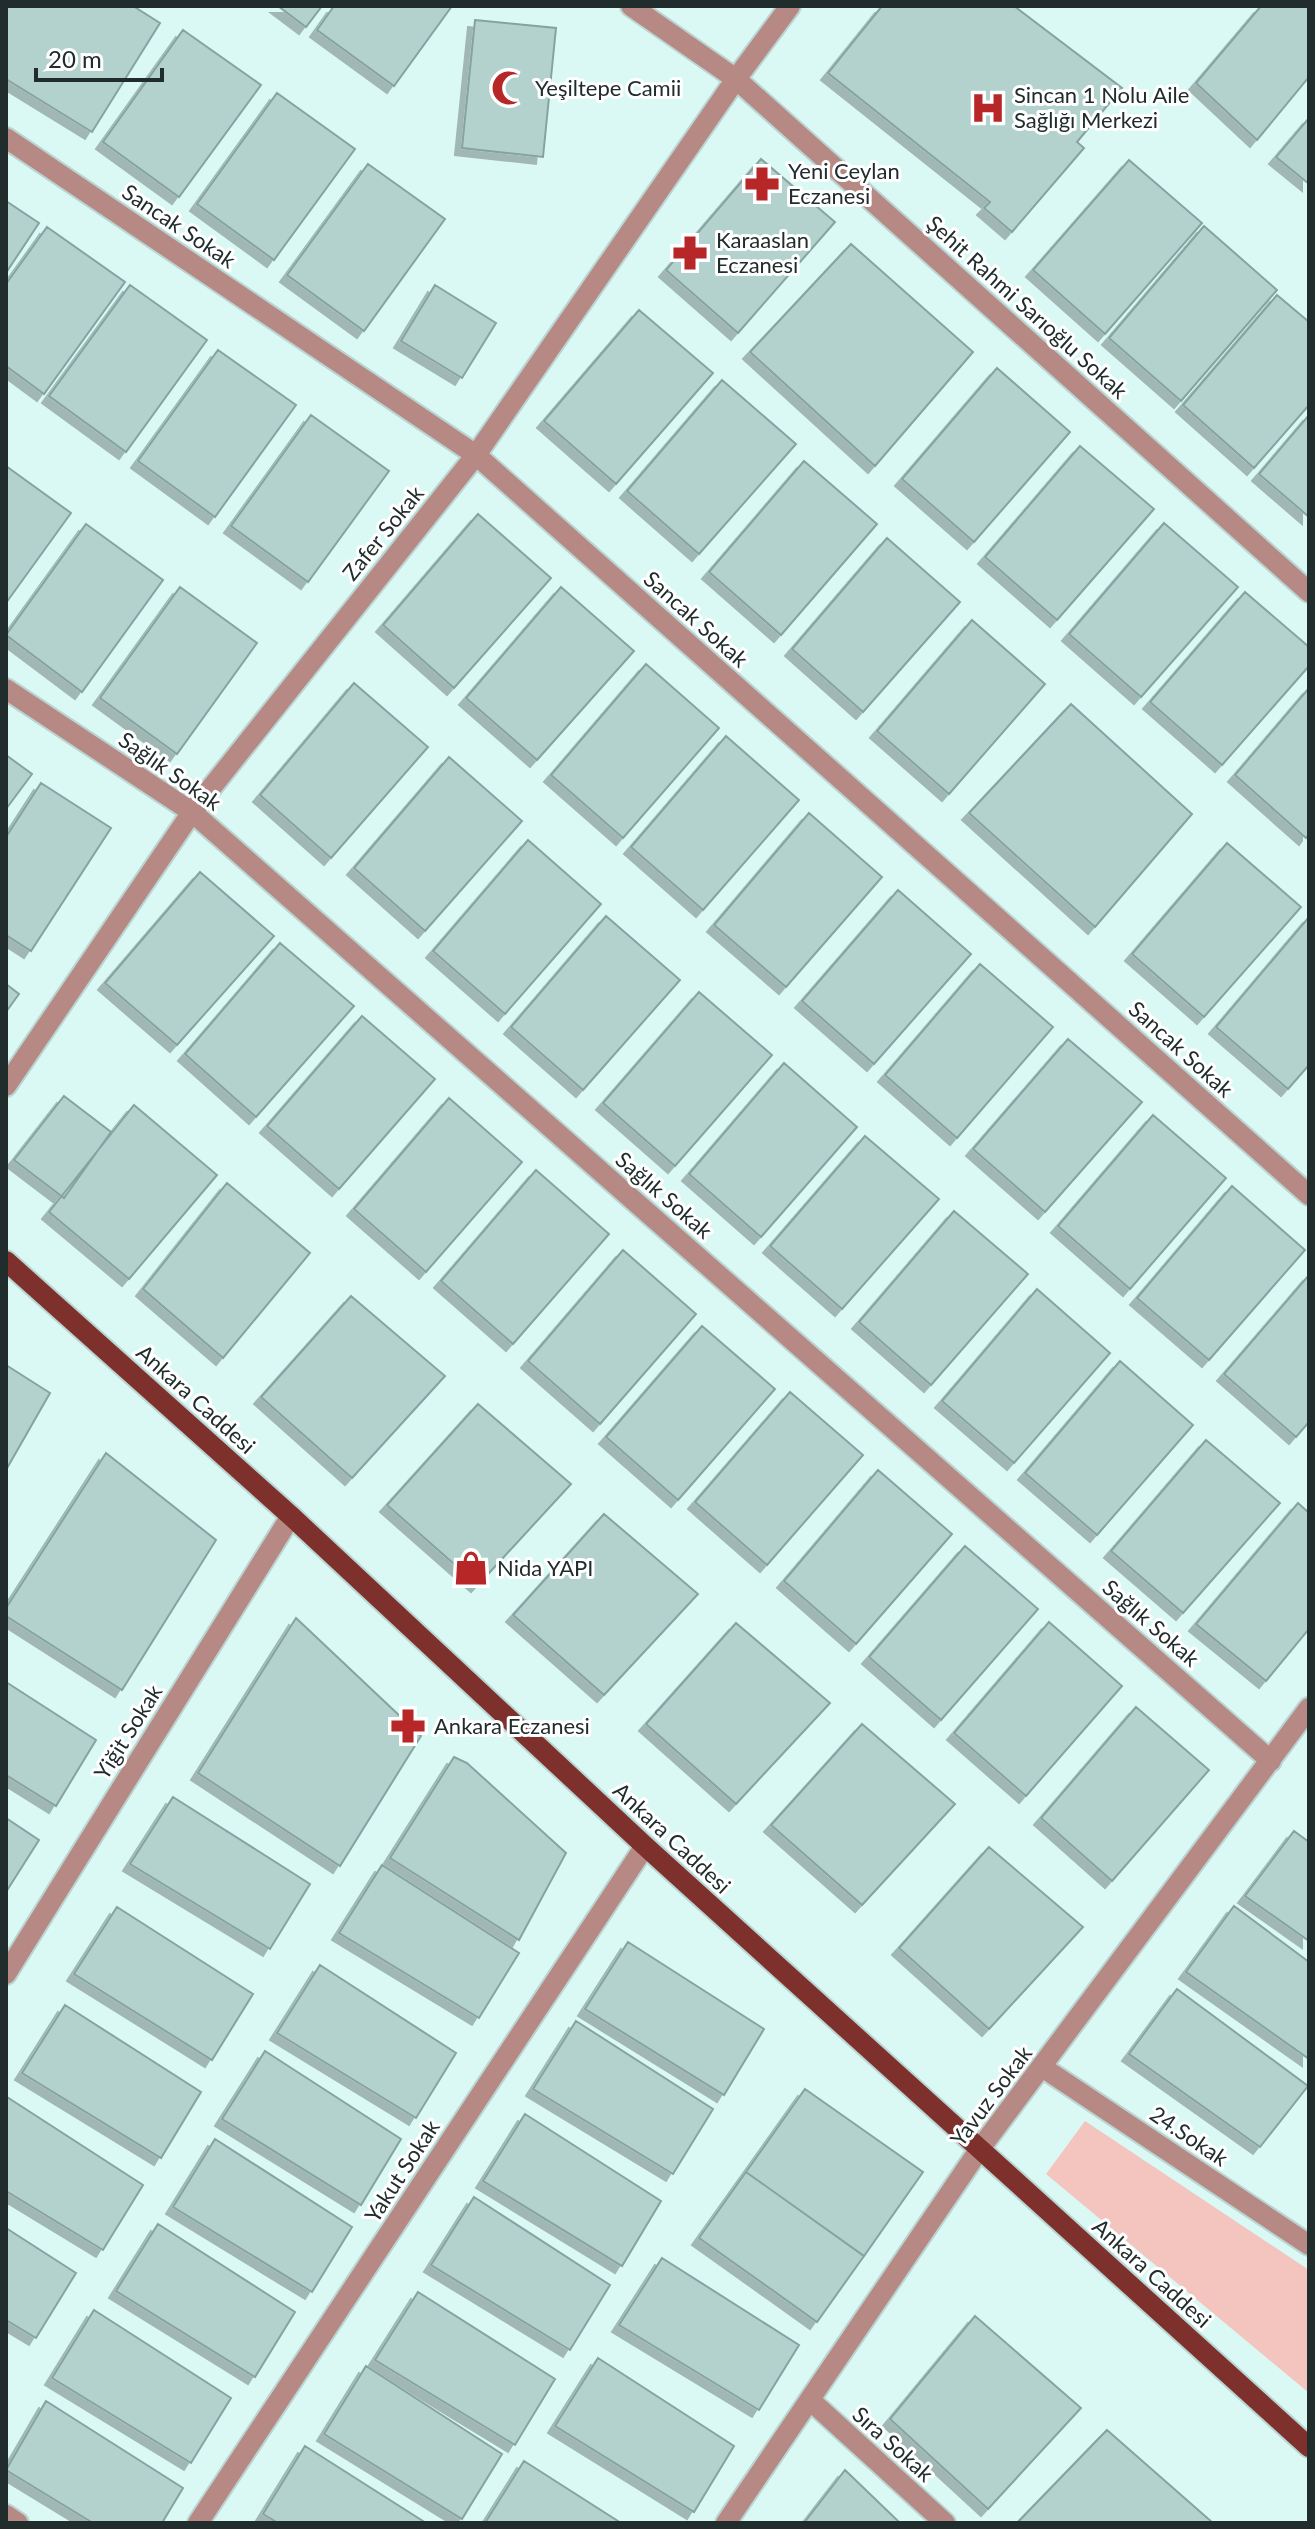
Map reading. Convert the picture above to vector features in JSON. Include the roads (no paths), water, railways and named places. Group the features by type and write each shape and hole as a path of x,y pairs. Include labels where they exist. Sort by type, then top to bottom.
{"main road":[{"name":"Ankara Caddesi","path":"6,1261 291,1516 645,1846 1309,2447"}],"street":[{"name":"Şehit Rahmi Sarıoğlu Sokak","path":"631,6 736,79 1309,592"},
{"name":"Zafer Sokak","path":"6,1086 192,812 476,455 736,79 790,6"},
{"name":"Sancak Sokak","path":"6,138 476,455 1309,1195"},
{"name":"Sağlık Sokak","path":"6,689 192,812 1271,1761"},
{"name":"Yiğit Sokak","path":"6,1974 291,1516"},
{"name":"Yavuz Sokak","path":"726,2523 979,2150 1309,1708"},
{"name":"Yakut Sokak","path":"198,2523 645,1846"},
{"name":"24.Sokak","path":"1042,2067 1309,2245"},
{"name":"Sıra Sokak","path":"810,2400 945,2523"},
{"path":"6,2515 18,2523"}],"place":[{"name":"Yeşiltepe Camii","path":"509,88"},
{"name":"Sincan 1 Nolu Aile Sağlığı Merkezi","path":"988,108"},
{"name":"Yeni Ceylan Eczanesi","path":"762,184"},
{"name":"Karaaslan Eczanesi","path":"690,253"},
{"name":"Nida YAPI","path":"471,1568"},
{"name":"Ankara Eczanesi","path":"408,1726"}]}
